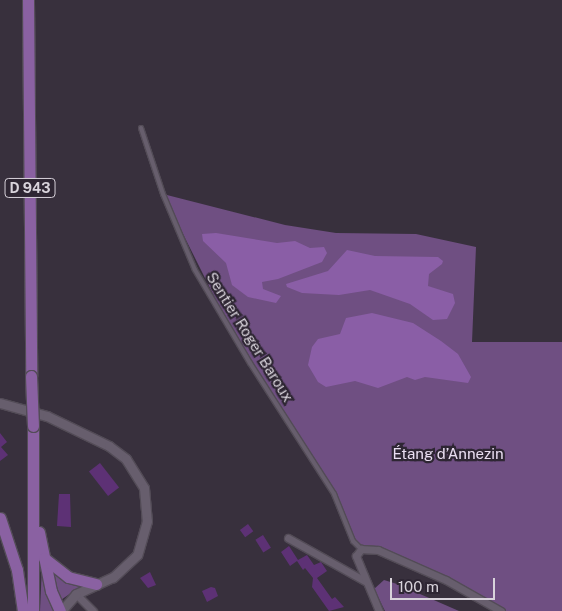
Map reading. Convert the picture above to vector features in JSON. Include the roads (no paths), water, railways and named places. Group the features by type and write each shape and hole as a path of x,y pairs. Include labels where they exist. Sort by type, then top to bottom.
{"main road":[{"name":"D 943","path":"28,0 31,376 34,484 33,611"},
{"path":"34,484 44,558 51,591 61,611"},
{"path":"0,518 17,570 23,611"},
{"path":"44,558 68,577 96,584"}],"street":[{"path":"0,403 46,416 109,446 126,459 138,476 148,505 142,544 127,567 76,594 61,611"},
{"path":"288,538 365,581"},
{"path":"379,611 356,556 361,549 378,550 446,580 501,611"},
{"path":"76,594 92,611"}],"lane":[{"name":"Sentier Roger Baroux","path":"141,128 163,194 195,270 250,363 334,494 353,541 361,549"}],"park label":[{"name":"Étang d’Annezin","path":"448,454"}]}
